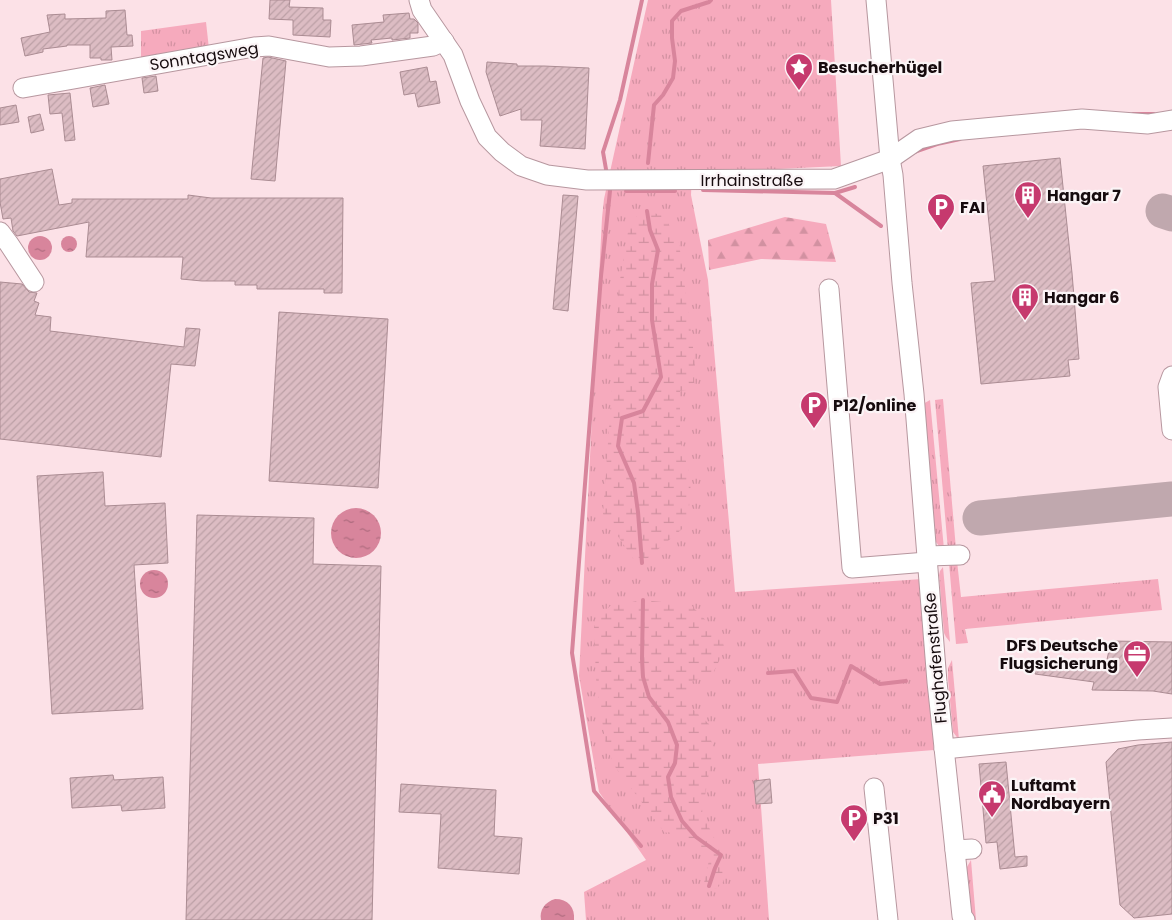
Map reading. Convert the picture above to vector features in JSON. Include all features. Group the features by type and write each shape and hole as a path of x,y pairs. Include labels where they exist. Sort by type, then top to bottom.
{"street":[{"name":"Irrhainstraße","path":"419,0 422,10 453,55 470,102 487,137 502,152 521,166 547,176 587,180 834,179 890,159 919,139 952,131 1082,119 1148,124 1172,120"},
{"name":"Flughafenstraße","path":"876,0 914,394 937,682 944,749 963,849 962,916 964,920"},
{"name":"Sonntagsweg","path":"23,88 254,47 269,46 329,57 361,56 433,46 444,41"},
{"path":"0,232 34,282"},
{"path":"829,289 852,568 960,555"},
{"path":"1172,376 1168,387 1172,430"},
{"path":"944,749 1108,732 1172,728"},
{"path":"874,788 888,920"}],"green space":[{"path":"648,0 831,0 841,166 692,173 691,195 708,280 735,592 922,579 934,750 758,764 769,920 586,920 584,892 646,860 599,792 579,676 602,218 604,199"},
{"path":"206,22 209,49 141,61 141,31"},
{"path":"647,211 664,216 679,243 695,362 694,389 680,391 680,440 691,479 688,524 642,563 634,560 603,514 619,286 629,226 640,212"},
{"path":"785,217 826,224 836,262 761,259 709,270 708,240"},
{"path":"943,399 956,549 948,550 935,400"},
{"path":"930,400 944,549 936,542 922,409 923,404"},
{"path":"957,561 961,597 1158,579 1162,610 965,629 968,643 956,644 949,563"},
{"path":"943,567 950,642 944,633 939,575"},
{"path":"643,600 691,605 721,636 725,649 713,673 691,682 684,701 709,724 713,750 702,813 721,852 723,882 716,889 704,883 709,860 695,840 664,832 613,764 605,740 596,679 594,626 610,606"},
{"path":"952,660 959,740 953,732 948,679 948,668"},
{"path":"971,860 976,920 974,920 970,913 967,867"}],"water":[{"path":"40,236 48,240 52,248 48,256 40,260 32,256 28,248 32,240"},
{"path":"66,236 72,236 77,241 75,250 66,252 61,247 61,241"},
{"path":"356,508 366,510 374,515 379,523 381,533 379,543 374,551 366,556 356,558 346,556 338,551 333,543 331,533 333,523 338,515 346,510"},
{"path":"154,570 164,574 168,584 164,594 154,598 144,594 140,584 144,574"},
{"path":"555,899 564,900 570,905 574,920 541,920 541,913 544,907 548,902"}],"building":[{"path":"270,0 290,0 289,7 323,8 323,20 331,20 330,37 293,35 293,20 269,19"},
{"path":"125,10 127,35 132,35 133,46 111,47 112,60 90,58 90,45 67,45 43,49 43,52 25,56 21,38 50,32 47,15 65,14 65,19 106,18 106,11"},
{"path":"409,13 410,19 414,19 418,23 418,33 410,33 410,38 371,40 372,43 354,45 352,25 384,22 383,15"},
{"path":"268,57 286,61 275,181 251,179 263,58"},
{"path":"487,62 517,64 517,66 589,68 585,149 540,146 542,120 521,120 521,109 500,116 486,72"},
{"path":"427,67 430,82 436,81 440,103 418,107 415,93 404,95 400,72"},
{"path":"156,76 158,91 144,93 142,78"},
{"path":"105,85 109,104 93,107 90,88"},
{"path":"70,93 75,140 65,141 62,113 50,114 48,95"},
{"path":"16,105 19,122 0,125 0,108"},
{"path":"40,114 44,130 31,133 28,117"},
{"path":"1060,158 1079,359 1068,360 1070,376 981,384 971,283 995,281 983,166"},
{"path":"52,169 59,205 72,203 72,199 188,199 188,195 211,198 343,198 342,293 324,293 324,289 257,289 257,285 235,285 235,281 181,279 183,257 86,257 89,222 17,236 13,231 11,218 3,219 0,202 0,179"},
{"path":"563,195 578,196 568,311 553,309"},
{"path":"0,282 22,284 29,292 37,293 34,301 39,303 35,315 51,317 50,331 184,347 186,328 200,329 195,366 171,364 161,457 0,439"},
{"path":"279,312 388,319 378,488 269,481"},
{"path":"103,472 105,506 165,503 168,563 134,565 143,709 52,714 37,476"},
{"path":"197,515 314,518 313,564 381,566 372,920 186,920"},
{"path":"1111,641 1172,642 1172,694 1153,691 1092,690 1094,682 1035,674 1037,659 1105,669"},
{"path":"1172,742 1172,914 1134,918 1120,905 1106,762 1118,749"},
{"path":"1006,762 1015,857 1027,856 1027,866 1000,869 997,842 986,843 979,764"},
{"path":"113,775 114,780 163,777 165,808 122,811 121,805 72,808 70,778"},
{"path":"770,779 772,803 756,804 754,781"},
{"path":"401,784 496,790 494,836 522,838 519,874 438,868 441,814 399,812"}],"waterway":[{"path":"607,175 603,152 620,100 642,0"},
{"path":"648,163 654,105 663,95 673,78 675,61 672,21 681,11 711,0"},
{"path":"1133,114 1154,114"},
{"path":"914,152 960,139"},
{"path":"609,186 572,653 594,791 641,846"},
{"path":"835,193 855,187"},
{"path":"703,190 835,193 881,226"},
{"path":"626,191 675,191"},
{"path":"642,563 634,483 618,446 622,418 643,411 661,377 652,320 652,284 658,250 650,230 647,211"},
{"path":"643,600 643,677 649,697 668,722 677,745 675,763 668,777 671,797 682,821 696,837 721,855 709,886"},
{"path":"768,673 794,671 811,698 837,702 851,666 880,684 906,681"}],"taxiway":[{"path":"1163,211 1172,214"},
{"path":"980,518 1172,499"}],"place":[{"name":"Besucherhügel","path":"799,91"},
{"name":"Hangar 7","path":"1028,219"},
{"name":"FAI","path":"941,231"},
{"name":"Hangar 6","path":"1025,321"},
{"name":"P12/online","path":"814,429"},
{"name":"DFS Deutsche Flugsicherung","path":"1137,678"},
{"name":"Luftamt Nordbayern","path":"992,818"},
{"name":"P31","path":"854,842"}]}
